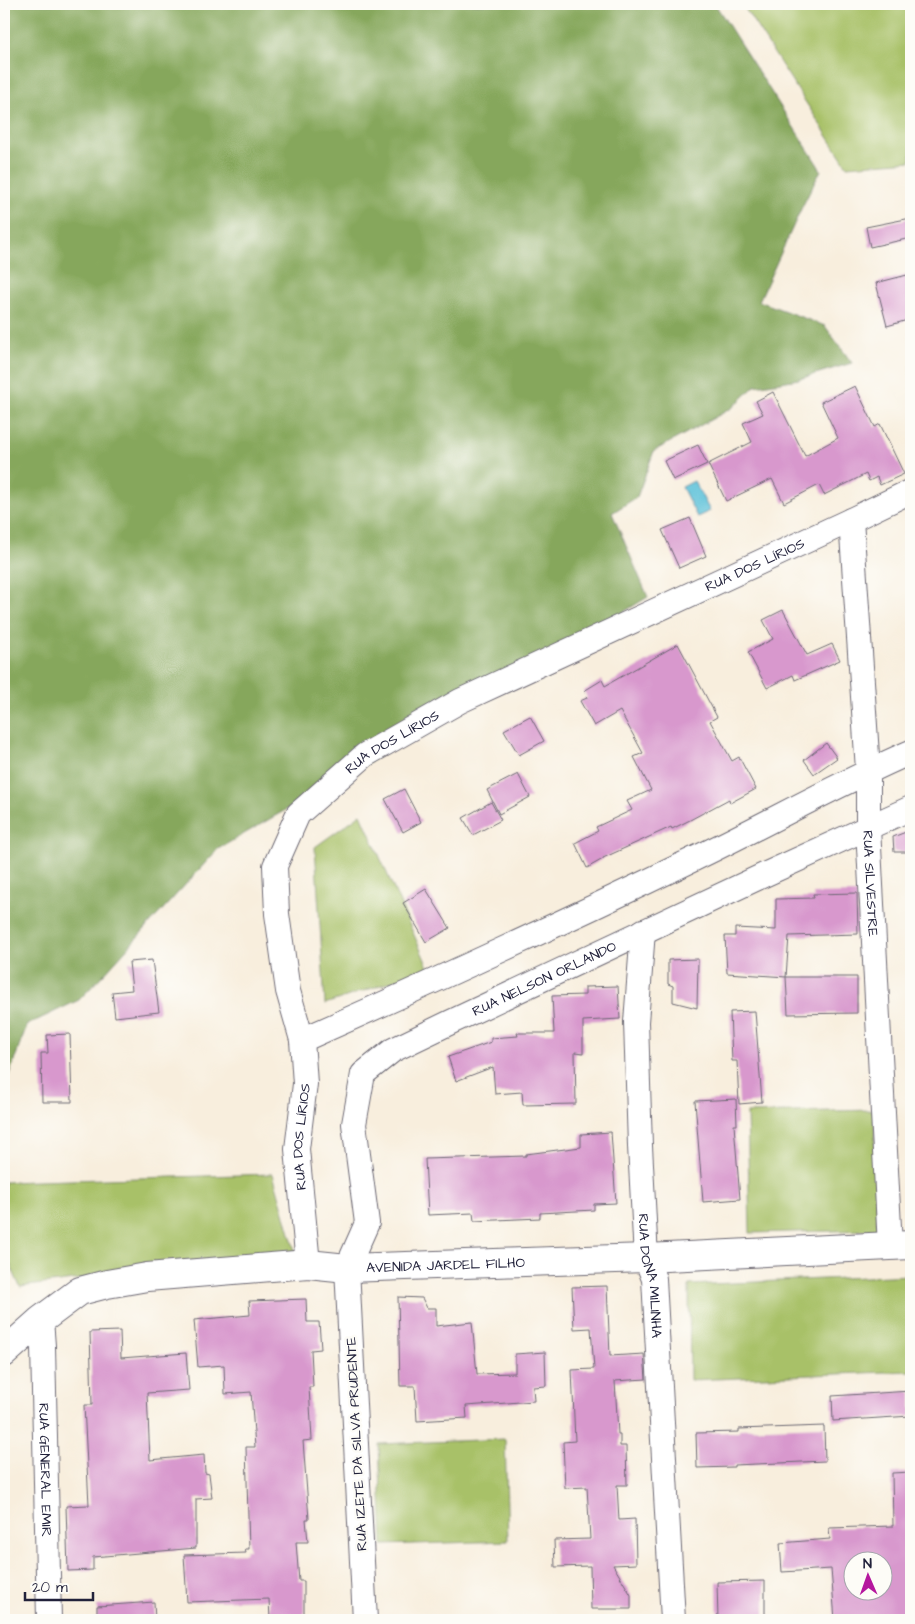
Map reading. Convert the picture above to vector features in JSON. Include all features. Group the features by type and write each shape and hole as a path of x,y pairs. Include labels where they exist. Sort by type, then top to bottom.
{"main road":[{"name":"AVENIDA JARDEL FILHO","path":"4,1353 40,1320 80,1291 147,1277 308,1264 347,1268 646,1258 901,1246"}],"street":[{"name":"RUA DOS LÍRIOS","path":"308,1264 297,1149 305,1084 302,1040 288,990 277,914 275,866 298,814 365,755 460,701 911,491"},
{"name":"RUA SILVESTRE","path":"851,520 868,770 868,828 901,1246"},
{"path":"302,1040 451,974 695,858 868,770 911,752"},
{"name":"RUA NELSON ORLANDO","path":"347,1268 367,1223 354,1124 363,1074 393,1050 642,931 911,808"},
{"name":"RUA DONA MILINHA","path":"642,931 636,1022 640,1146 646,1258 654,1279 673,1620"},
{"name":"RUA IZETE DA SILVA PRUDENTE","path":"347,1268 365,1620"},
{"name":"RUA GENERAL EMIR","path":"40,1320 43,1346 49,1620"}],"green space":[{"path":"4,4 715,4 821,170 759,301 825,326 852,363 799,379 755,386 732,408 654,451 637,497 612,513 648,597 547,659 218,849 79,1000 27,1025 4,1089"},
{"path":"742,4 911,4 911,161 847,166"},
{"path":"361,814 429,969 325,1004 315,847"},
{"path":"874,1110 877,1230 750,1233 747,1113"},
{"path":"273,1174 295,1251 20,1287 4,1250 4,1182"},
{"path":"911,1275 911,1371 690,1380 689,1285"},
{"path":"505,1439 508,1541 383,1545 379,1444"}],"water":[{"path":"694,481 710,511 697,517 682,487"}],"building":[{"path":"911,218 911,238 870,247 866,227"},
{"path":"911,274 911,319 887,326 876,283"},
{"path":"855,386 875,427 880,424 904,474 880,485 877,477 869,481 866,474 824,495 819,485 784,503 772,479 726,501 708,464 752,442 743,423 763,414 756,401 773,392 805,456 838,438 821,402"},
{"path":"698,445 707,464 673,480 664,461"},
{"path":"690,518 706,556 679,568 662,530"},
{"path":"783,610 807,655 832,644 840,660 795,680 793,675 767,688 748,652 773,639 763,620"},
{"path":"678,644 717,717 710,721 732,761 739,757 756,789 730,803 729,799 672,829 671,827 603,858 587,868 575,843 598,831 596,827 632,810 627,801 651,790 634,757 643,753 620,711 594,726 580,701 587,698 584,691 602,680 605,686"},
{"path":"530,716 544,741 519,755 504,730"},
{"path":"826,743 837,758 814,774 804,760"},
{"path":"518,774 530,797 499,814 487,790"},
{"path":"404,789 421,822 403,832 385,799"},
{"path":"491,802 501,820 473,835 463,818"},
{"path":"911,830 911,852 894,852 893,837"},
{"path":"426,889 450,928 426,942 403,903"},
{"path":"857,893 858,934 789,936 786,977 727,973 725,936 735,936 735,928 776,930 776,899 814,898 813,894"},
{"path":"698,959 697,1008 673,1002 673,986 668,984 668,960"},
{"path":"152,960 159,1012 115,1017 112,992 132,990 129,962"},
{"path":"786,977 857,977 857,1013 788,1014"},
{"path":"618,986 620,1019 583,1021 583,1053 575,1052 576,1104 523,1105 522,1092 495,1094 493,1067 456,1081 448,1057 491,1042 491,1038 518,1036 517,1033 554,1033 552,996 585,995 585,987"},
{"path":"755,1011 762,1102 739,1104 737,1061 732,1061 730,1012"},
{"path":"70,1034 72,1102 42,1102 41,1053 48,1053 47,1035"},
{"path":"736,1099 737,1125 734,1125 740,1199 703,1202 695,1101"},
{"path":"611,1132 616,1203 594,1204 594,1210 540,1213 540,1218 474,1221 473,1213 428,1215 425,1159 526,1156 526,1154 581,1147 581,1134"},
{"path":"607,1286 610,1356 644,1354 646,1379 615,1381 620,1446 626,1446 627,1485 617,1485 619,1520 635,1519 636,1564 613,1565 631,1595 631,1609 591,1609 590,1566 555,1567 554,1540 590,1539 587,1487 565,1488 563,1442 575,1441 572,1370 594,1369 591,1328 574,1329 572,1287"},
{"path":"398,1297 422,1298 427,1308 436,1308 436,1326 472,1322 477,1374 515,1373 515,1354 545,1352 546,1386 533,1387 534,1401 466,1406 467,1418 417,1421 415,1386 400,1386"},
{"path":"306,1299 307,1322 319,1322 321,1349 311,1350 313,1387 309,1387 312,1440 303,1441 309,1519 306,1519 308,1542 296,1542 299,1581 304,1581 304,1620 270,1620 269,1599 187,1602 184,1555 246,1553 245,1549 249,1549 246,1447 255,1447 251,1392 225,1394 224,1365 198,1367 194,1320 250,1315 249,1301"},
{"path":"120,1331 121,1358 186,1353 189,1390 147,1393 150,1460 204,1455 205,1473 209,1474 212,1498 196,1499 196,1548 93,1557 93,1570 68,1571 66,1506 89,1505 84,1405 92,1405 90,1332"},
{"path":"911,1391 911,1416 833,1421 832,1396"},
{"path":"824,1426 825,1461 697,1468 696,1433 739,1432 739,1429"},
{"path":"911,1472 911,1620 835,1620 831,1569 782,1572 780,1543 830,1539 829,1528 893,1526 892,1473"},
{"path":"765,1581 765,1620 718,1620 717,1582"},
{"path":"154,1602 155,1620 97,1620 97,1606"}]}
